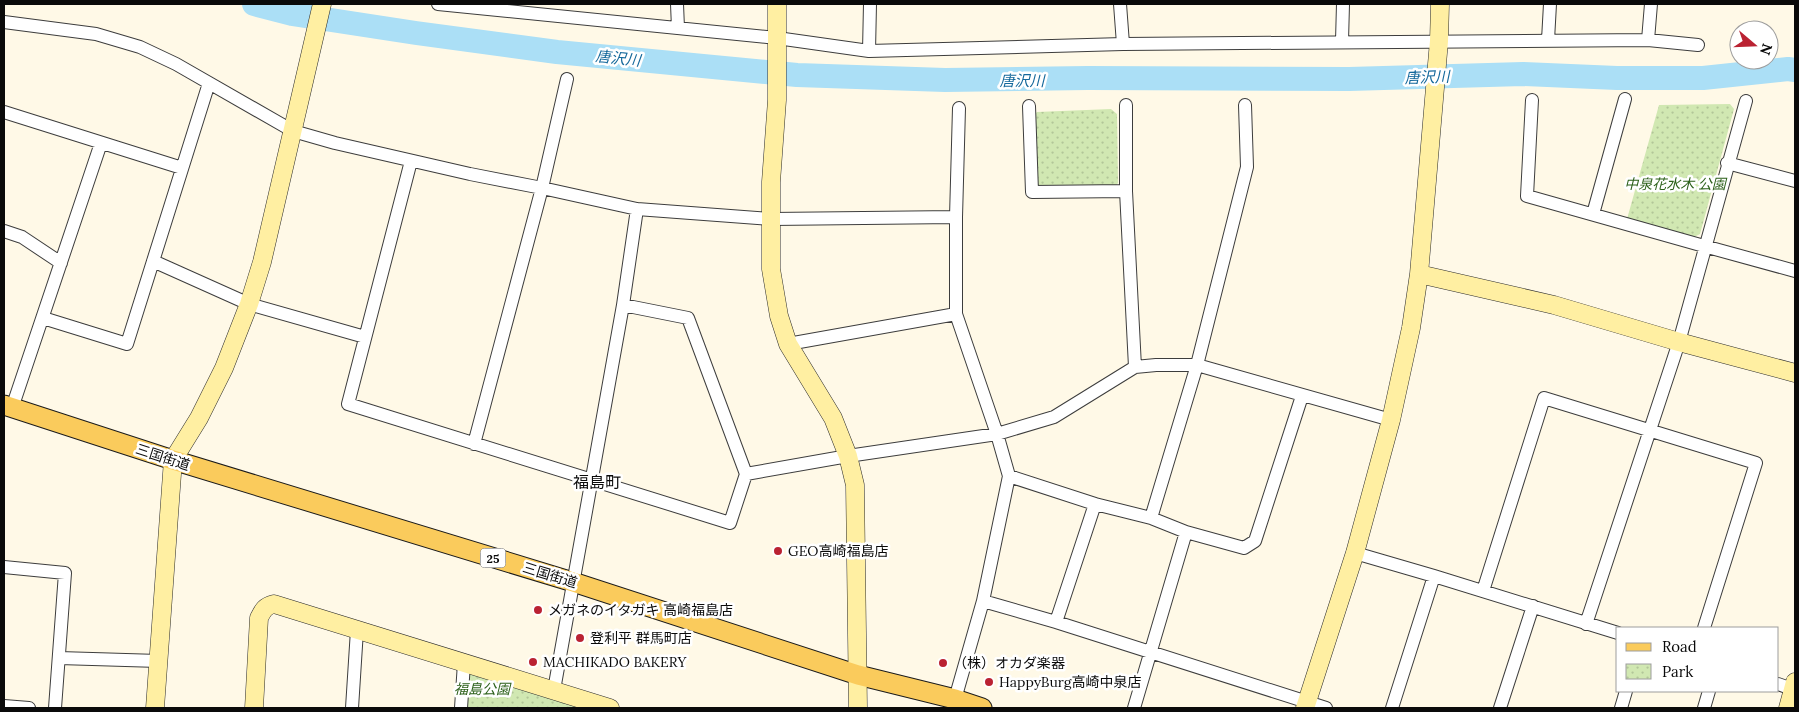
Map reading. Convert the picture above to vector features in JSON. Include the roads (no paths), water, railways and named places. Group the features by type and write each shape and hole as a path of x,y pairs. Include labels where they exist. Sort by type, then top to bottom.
{"main road":[{"name":"三国街道","path":"8,407 173,460 573,582 858,675 955,699 982,708"}],"street":[{"path":"155,708 173,460 199,418 224,368 249,304 262,262 322,4"},
{"path":"438,4 678,28 776,42 869,51 1123,44 1342,41 1648,40 1698,45"},
{"path":"677,4 678,28"},
{"path":"777,4 776,96 771,182 771,269 779,316 788,344 833,418 848,456 855,485 858,708"},
{"path":"869,51 870,4"},
{"path":"1120,4 1123,44"},
{"path":"1342,41 1343,4"},
{"path":"1306,705 1356,553 1391,420 1412,328 1419,274 1439,41 1440,4"},
{"path":"1548,40 1550,4"},
{"path":"1648,40 1651,4"},
{"path":"4,22 96,34 140,46 293,131 411,161 638,209 771,219 956,217"},
{"path":"474,444 542,188 567,79"},
{"path":"43,318 127,344 209,83"},
{"path":"1593,214 1625,99"},
{"path":"1532,100 1527,196 1795,270"},
{"path":"1586,624 1679,342 1727,163 1746,101"},
{"path":"1126,105 1126,191 1135,367"},
{"path":"1150,518 1197,365 1247,168 1245,105"},
{"path":"1028,106 1032,192 1126,191"},
{"path":"955,699 983,601 1008,476 997,434 956,314 956,217 960,108"},
{"path":"4,112 182,168"},
{"path":"8,407 43,318 101,143"},
{"path":"411,161 348,404 730,523 746,474 688,318 623,305"},
{"path":"1727,163 1795,181"},
{"path":"554,690 623,305 638,209"},
{"path":"4,231 22,237 61,263"},
{"path":"153,261 249,304 365,338"},
{"path":"1419,274 1554,306 1679,342 1795,372"},
{"path":"788,344 956,314"},
{"path":"746,474 848,456 997,434 1054,417 1135,367 1179,364 1197,365 1391,420"},
{"path":"1008,476 1095,504 1150,518 1186,532 1244,548 1255,541 1302,396"},
{"path":"1483,591 1544,398 1756,463 1704,627"},
{"path":"1056,622 1095,504"},
{"path":"1134,708 1186,532"},
{"path":"1356,553 1616,633"},
{"path":"4,567 66,573 55,708"},
{"path":"1392,708 1434,576"},
{"path":"983,601 1056,622 1306,705 1326,708"},
{"path":"254,708 259,618 263,610 269,605 274,604 610,708"},
{"path":"1500,708 1532,606"},
{"path":"352,708 357,630"},
{"path":"59,658 159,661"},
{"path":"461,708 464,663"},
{"path":"1788,708 1790,686"},
{"path":"1621,708 1626,692"},
{"path":"1704,708 1709,692"},
{"path":"4,706 29,708"}],"waterway":[{"name":"唐沢川","path":"254,4 292,14 557,52 797,75 945,80 1088,78 1349,79 1523,74 1617,78 1703,78 1788,69 1795,70"}],"place":[{"name":"GEO高崎福島店","path":"778,551"},
{"name":"メガネのイタガキ 高崎福島店","path":"538,610"},
{"name":"登利平 群馬町店","path":"580,638"},
{"name":"MACHIKADO BAKERY","path":"533,662"},
{"name":"（株）オカダ楽器","path":"943,663"},
{"name":"HappyBurg高崎中泉店","path":"989,682"}],"district":[{"name":"福島町","path":"597,482"}],"park label":[{"name":"中泉花水木 公園","path":"1675,184"},
{"name":"福島公園","path":"482,689"}]}
